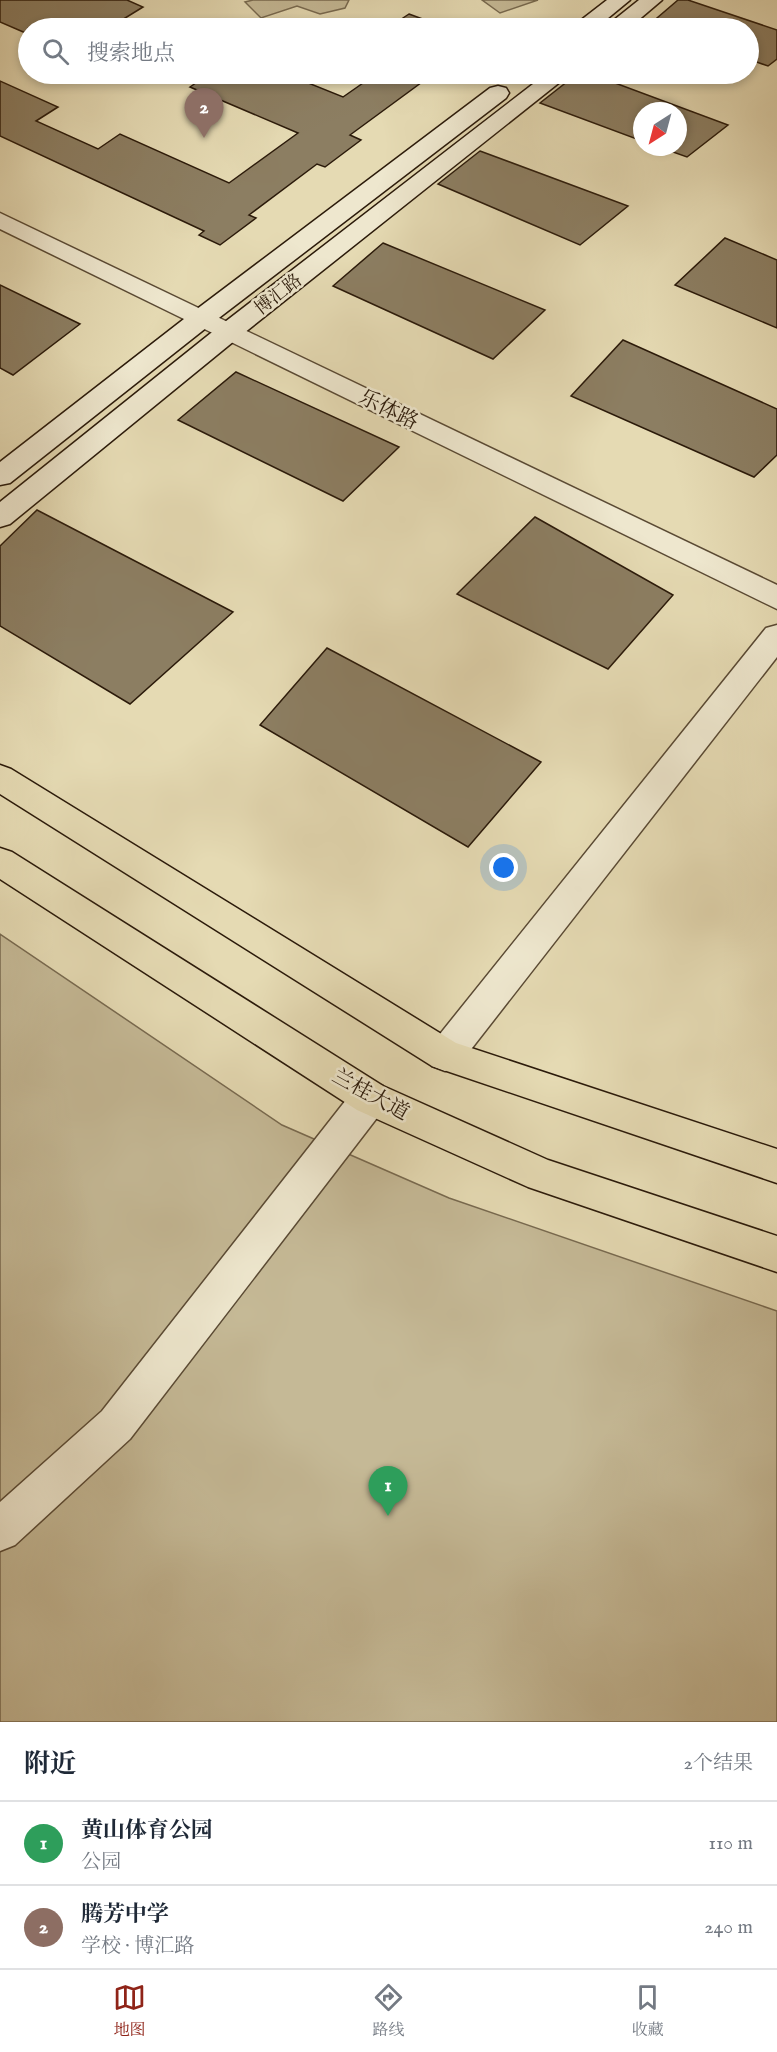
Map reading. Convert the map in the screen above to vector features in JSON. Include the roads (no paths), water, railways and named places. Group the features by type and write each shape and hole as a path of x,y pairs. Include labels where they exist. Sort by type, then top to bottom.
{"main road":[{"path":"596,18 620,0"},
{"path":"629,18 652,0"},
{"name":"博汇路","path":"0,476 202,318 510,84"},
{"name":"博汇路","path":"0,517 546,84"},
{"name":"乐体路","path":"0,220 777,598"},
{"path":"445,1055 777,636"},
{"path":"0,778 445,1055 777,1166"},
{"name":"兰桂大道","path":"0,862 370,1098 541,1175 777,1254"},
{"path":"0,1530 116,1425 370,1098"}],"place":[{"name":"腾芳中学","path":"204,138"},
{"name":"黄山体育公园","path":"388,1516"}]}
